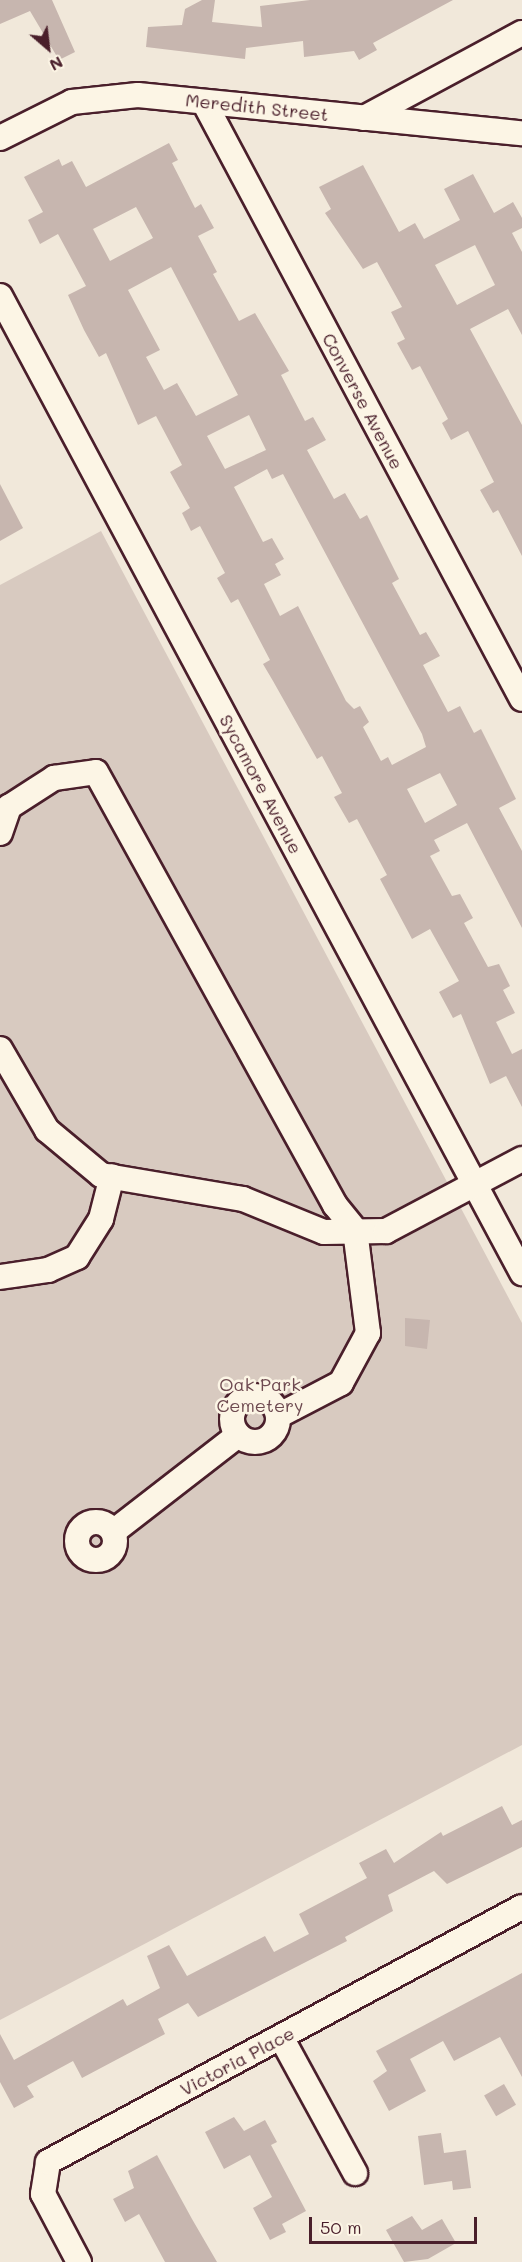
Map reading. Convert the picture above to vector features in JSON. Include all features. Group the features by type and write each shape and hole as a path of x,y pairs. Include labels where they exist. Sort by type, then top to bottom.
{"street":[{"path":"364,118 522,33"},
{"name":"Meredith Street","path":"0,138 72,102 138,95 522,133"},
{"name":"Converse Avenue","path":"204,102 522,699"},
{"name":"Sycamore Avenue","path":"0,296 522,1273"},
{"path":"0,833 4,802 54,778 96,772 335,1205 355,1230 368,1333 341,1383 278,1416 272,1436 258,1443 238,1435 231,1415 238,1402 251,1395 266,1398 278,1416"},
{"path":"0,1050 47,1130 101,1175 243,1199 324,1232 386,1231 522,1159"},
{"path":"0,1277 48,1270 77,1257 101,1219 112,1176"},
{"path":"113,1532 238,1435"},
{"name":"Victoria Place","path":"79,2262 43,2194 48,2162 522,1907"},
{"path":"281,2037 355,2173"}],"green space":[{"name":"Oak Park Cemetery","path":"101,531 522,1323 522,1745 0,2020 0,585"}],"building":[{"path":"0,0 52,0 75,52 59,60 30,11 0,24"},
{"path":"202,0 215,0 212,22 262,27 260,6 310,0 453,0 373,43 377,50 359,60 354,51 304,57 303,41 246,48 245,59 146,47 148,27 182,25 185,9"},
{"path":"169,143 178,160 172,163 195,208 201,204 214,228 198,236 217,272 213,274 239,321 255,313 289,371 281,375 305,421 313,417 326,440 307,450 334,499 345,493 360,519 367,515 399,579 392,583 420,635 426,632 440,656 423,665 448,712 460,706 474,733 481,729 516,799 499,808 522,851 522,928 467,823 434,840 440,851 430,856 452,896 460,894 473,918 464,923 488,967 499,964 510,986 503,990 515,1013 496,1022 512,1054 522,1049 522,1107 506,1076 490,1084 461,1014 453,1018 439,992 459,981 430,929 412,939 380,879 387,875 357,819 349,823 334,797 342,793 322,756 317,759 263,664 270,660 238,599 231,603 217,578 225,573 200,526 191,531 182,513 190,508 170,472 182,465 156,416 138,425 106,353 99,357 84,330 68,295 86,286 58,234 40,244 28,220 43,212 24,177 59,159 62,166 72,161 86,187","holes":["136,207 153,238 110,261 93,229","171,267 238,395 196,416 177,383 164,390 146,357 160,350 128,290","249,415 266,450 225,469 207,436","267,469 272,479 283,474 422,734 426,747 392,765 388,757 381,761 363,727 369,722 360,706 354,709 346,701 298,606 280,616 264,584 281,575 275,564 284,559 272,538 263,542 234,487","440,773 457,805 425,823 407,789"]},
{"path":"363,165 399,232 415,223 424,239 460,220 444,189 473,174 494,213 513,202 522,218 522,228 512,233 522,252 522,335 508,309 470,329 522,425 522,556 498,510 493,513 480,490 494,482 468,431 451,440 442,423 448,419 420,366 412,370 397,343 405,339 391,312 402,307 377,262 363,269 325,213 331,209 319,187","holes":["475,245 495,285 457,305 435,265"]},
{"path":"0,484 23,528 0,541"},
{"path":"405,1318 430,1320 427,1349 405,1346"},
{"path":"502,1806 512,1825 522,1820 522,1847 447,1884 434,1871 388,1895 393,1911 345,1937 347,1941 198,2017 188,2003 158,2019 165,2034 82,2078 73,2061 27,2086 34,2097 14,2108 0,2082 0,2034 14,2060 123,1999 127,2006 160,1988 147,1956 169,1945 187,1976 265,1936 274,1952 309,1934 299,1914 367,1878 359,1863 386,1849 394,1863 441,1832 443,1836"},
{"path":"522,1973 522,2077 500,2037 454,2061 443,2041 410,2059 426,2091 389,2111 373,2081 387,2071 376,2051"},
{"path":"504,2084 516,2105 496,2116 484,2096"},
{"path":"234,2117 244,2131 265,2120 277,2142 271,2145 306,2211 282,2224 286,2232 270,2240 253,2208 272,2197 250,2155 224,2169 205,2132"},
{"path":"441,2133 444,2153 466,2150 471,2188 453,2190 452,2181 424,2185 418,2136"},
{"path":"157,2155 217,2262 165,2262 139,2214 125,2222 113,2199 134,2188 128,2171"},
{"path":"412,2216 422,2230 442,2219 456,2243 428,2259 404,2262 386,2230"}]}
